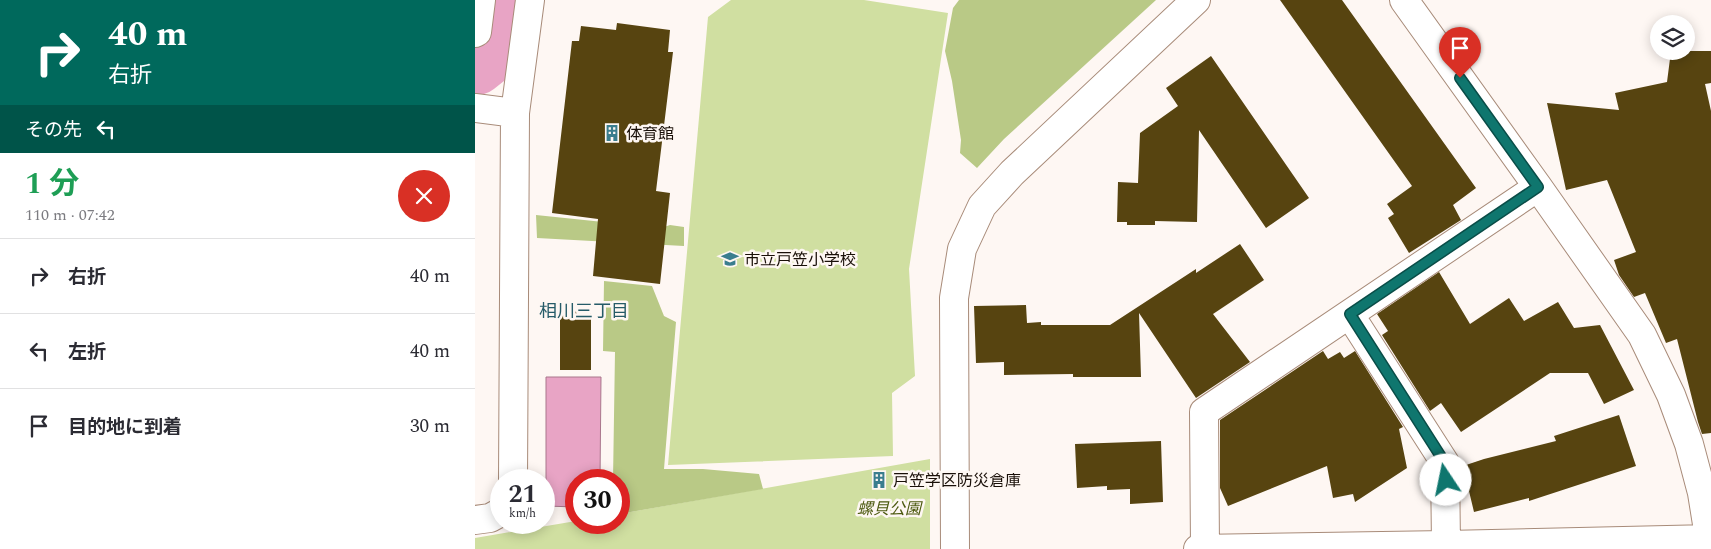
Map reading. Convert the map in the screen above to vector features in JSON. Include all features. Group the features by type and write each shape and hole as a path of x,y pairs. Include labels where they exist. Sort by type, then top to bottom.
{"street":[{"path":"475,34 477,32 481,0"},
{"path":"513,469 515,113 530,0"},
{"path":"955,549 954,298 962,248 982,206 1012,173 1196,0"},
{"path":"1198,549 1710,542 1702,493 1689,444 1671,395 1642,335 1404,0"},
{"path":"475,108 515,113"},
{"path":"1205,549 1204,412 1538,187"},
{"path":"1350,314 1445,463 1446,545"},
{"path":"475,520 490,518"}],"green space":[{"path":"731,0 864,0 948,13 909,269 915,376 892,393 893,456 668,465 708,17"},
{"path":"959,0 1156,0 1004,139 977,168 960,153 961,140 952,81 945,51 953,8"},
{"path":"536,215 661,228 670,225 684,227 684,246 537,238"},
{"path":"604,281 652,286 664,316 676,322 664,469 703,469 759,474 763,489 630,512 630,469 613,469 615,352 603,351"},
{"name":"螺貝公園","path":"930,459 930,549 475,549 475,538 499,534 555,534 555,525 565,523 565,534 630,534 630,512"}],"shaded area":[{"path":"546,377 601,377 600,469 565,469 565,507 555,506 555,469 546,469"}],"building":[{"path":"1280,0 1342,0 1476,188 1453,205 1461,220 1409,253 1388,218 1394,214 1387,204 1412,186"},
{"name":"体育館","path":"617,23 670,30 668,52 673,52 656,191 670,193 660,284 593,276 598,219 552,213 572,41 579,41 581,26 616,30"},
{"path":"1695,51 1711,51 1711,83 1705,84 1711,111 1711,433 1702,434 1677,339 1666,343 1645,293 1634,297 1619,275 1614,260 1636,252 1607,180 1566,190 1547,103 1619,110 1615,93 1667,82 1670,60 1695,60"},
{"path":"1211,56 1309,198 1266,228 1199,130 1197,222 1155,221 1155,225 1127,225 1127,222 1117,222 1118,182 1138,183 1140,133 1178,106 1166,88"},
{"path":"1240,244 1264,280 1213,314 1250,362 1196,398 1139,313 1141,377 1073,377 1073,374 1004,375 1004,362 976,363 974,306 1026,305 1027,323 1041,322 1041,325 1110,325 1196,269 1196,273"},
{"path":"1439,272 1470,324 1509,298 1524,321 1558,302 1574,328 1600,325 1634,390 1604,404 1588,373 1550,373 1461,432 1441,403 1430,411 1382,335 1388,331 1377,314"},
{"path":"560,311 591,312 591,370 560,370"},
{"path":"1323,351 1328,359 1340,352 1344,358 1355,351 1403,427 1399,429 1407,468 1355,502 1353,494 1333,498 1327,466 1228,506 1220,488 1220,420"},
{"path":"1619,415 1636,466 1529,501 1529,498 1474,512 1463,466 1556,441 1554,436"},
{"path":"1161,441 1163,502 1130,504 1130,489 1107,490 1107,486 1077,488 1075,444"}],"waterway":[{"path":"475,65 499,46 505,0"}],"place":[{"name":"体育館","path":"612,133"},
{"name":"市立戸笠小学校","path":"730,259"},
{"name":"戸笠学区防災倉庫","path":"879,480"}],"district":[{"name":"相川三丁目","path":"584,311"}],"route":[{"path":"1446,480 1445,463 1350,314 1538,187 1460,78"}]}
